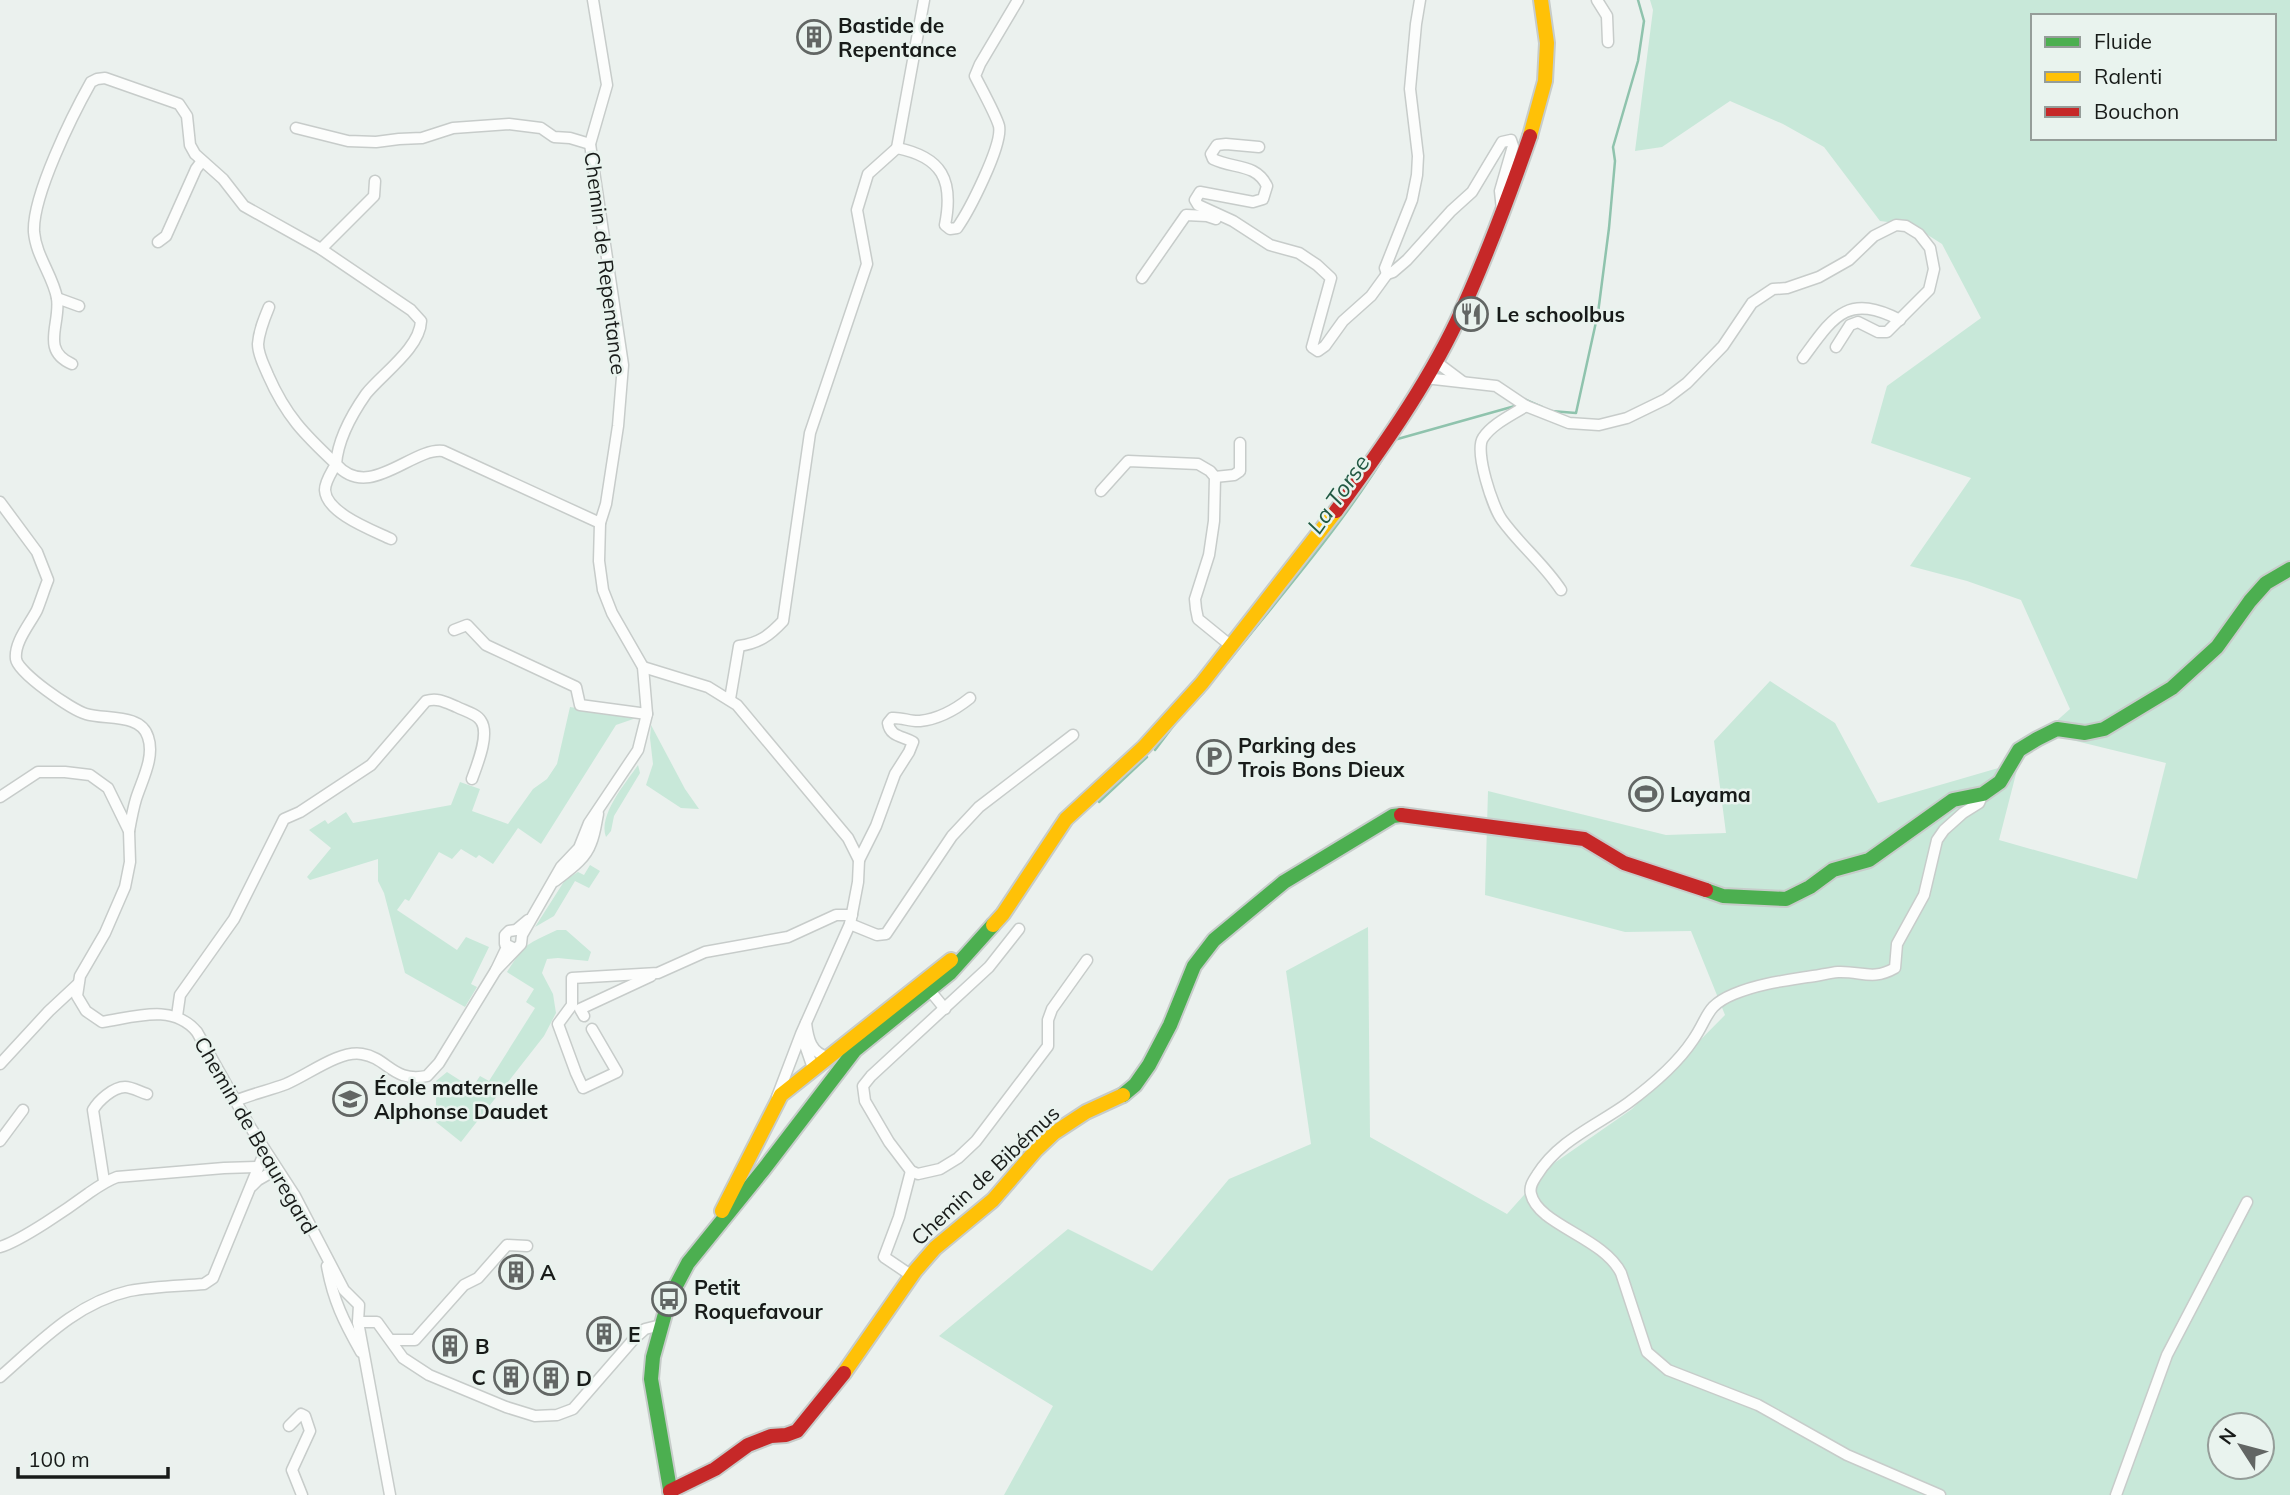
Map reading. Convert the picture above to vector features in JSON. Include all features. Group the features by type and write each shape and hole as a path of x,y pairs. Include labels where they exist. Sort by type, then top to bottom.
{"main road":[{"path":"670,1493 651,1379 661,1325 679,1277 693,1255 764,1169 855,1050 962,952 976,945 1003,914 1066,819 1162,728 1217,665 1374,459 1426,377 1461,312 1502,214 1536,119 1545,81 1547,43 1541,0"},
{"path":"1983,794 2000,782 2019,750 2037,739 2057,729 2085,733 2104,729 2172,688 2217,648 2266,583 2290,569"},
{"path":"1162,728 1199,672 1262,604"},
{"name":"Chemin de Bibémus","path":"670,1493 715,1469 748,1445 771,1436 797,1431 837,1382 935,1248 993,1200 1054,1133 1086,1112 1121,1097 1135,1085 1170,1025 1194,966 1214,940 1284,882 1393,816 1405,814 1584,839 1624,863 1723,896 1786,900 1833,870 1869,860 1953,800 1983,794"},
{"path":"713,1230 747,1157 781,1095 813,1068 926,986"},
{"path":"813,1068 820,1096"},
{"path":"801,1079 816,1087 820,1096"},
{"path":"747,1157 753,1169 764,1169"}],"street":[{"name":"Chemin de Repentance","path":"593,0 607,85 590,144 623,365 618,426 606,504 600,523 599,561 603,590 612,613 643,667"},
{"path":"730,699 739,646 758,643 768,637 783,621 810,433 867,264 857,210 868,174 897,148 924,0"},
{"path":"897,148 917,152 937,166 947,181 945,225 950,229 957,228 967,215 998,143 999,126 975,76 979,64 1018,0"},
{"path":"1387,274 1385,268 1412,200 1418,176 1410,89 1420,0"},
{"path":"1597,0 1607,16 1608,42"},
{"path":"72,364 62,360 54,346 57,298 40,257 34,233 35,222 41,194 65,133 92,82 105,78 179,104 187,116 190,145 202,161 223,179 244,206 321,249 411,310 421,321 417,337 367,393 351,419 337,450 336,464 327,480 325,491 331,506 391,539"},
{"path":"296,128 348,141 376,142 422,138 453,128 509,124 541,128 554,137 590,144"},
{"path":"1259,147 1217,145 1211,154 1213,159 1262,176 1267,193 1259,201 1205,193 1197,194 1195,200 1198,205 1256,234 1270,245 1299,253 1317,264 1331,278 1313,339 1312,347 1318,351 1325,346 1343,321 1371,296 1387,274 1408,260 1451,211 1472,192 1502,142 1511,140 1513,146 1500,191 1502,214"},
{"path":"158,242 166,236 202,161"},
{"path":"321,249 374,197 375,181"},
{"path":"1142,278 1186,215 1223,218"},
{"path":"1426,377 1496,386 1526,406 1569,423 1600,425 1627,418 1666,399 1687,383 1723,346 1752,303 1773,289 1787,288 1819,277 1849,260 1874,236 1896,225 1906,226 1919,234 1930,248 1934,269 1929,290 1887,332 1878,332 1858,322 1850,325 1836,347"},
{"path":"57,298 79,306"},
{"path":"268,307 258,345 261,358 285,409 299,429 341,470 365,477 399,468 433,450 443,451 600,523"},
{"path":"1802,358 1837,316 1857,307 1878,309 1900,320"},
{"path":"1435,361 1463,382"},
{"path":"1526,406 1489,430 1480,441 1480,461 1500,518 1549,571 1561,590"},
{"path":"1214,477 1234,475 1240,471 1240,443"},
{"path":"1101,491 1128,461 1198,464 1210,471 1214,477 1214,521 1209,555 1195,599 1198,619 1225,641"},
{"path":"0,502 37,552 46,568 48,580 17,649 18,665 31,678 75,710 138,723 145,729 150,745 147,767 136,798 129,831 130,862 125,887 105,933 80,976 79,983 0,1064"},
{"path":"454,630 467,625 486,645 576,687 580,705 647,714"},
{"path":"235,1101 286,1084 332,1061 354,1054 369,1056 409,1078 426,1076 439,1063 496,970 512,947 521,944 519,933 552,883 587,852 601,807 638,750 647,714 643,667 708,687 730,699 750,718 848,838 859,860"},
{"path":"646,693 656,671"},
{"path":"775,1104 806,1023 851,920 859,860 876,826 895,774 913,742 895,736 888,723 892,718 918,722 954,711 970,698"},
{"path":"177,1016 180,995 234,919 284,819 300,812 371,765 426,701 441,700 481,720 484,727 483,748 472,779"},
{"path":"584,1016 580,1009 705,952 788,937 836,915 877,935 886,934 952,835 979,807 1073,735"},
{"path":"0,797 38,772 90,775 108,788 129,831"},
{"path":"1940,1495 1847,1455 1758,1405 1668,1370 1647,1352 1618,1268 1611,1258 1591,1242 1542,1213 1534,1201 1530,1187 1548,1158 1586,1128 1628,1103 1671,1066 1693,1040 1708,1011 1731,995 1766,983 1839,972 1883,975 1895,968 1900,937 1924,895 1937,840 1963,813 1979,803 1983,794"},
{"path":"1019,929 989,967 863,1086 865,1101 889,1142 911,1171 918,1174 940,1169 958,1158 976,1141 1048,1046 1048,1020 1052,1009 1087,960"},
{"path":"512,947 504,942 505,935 509,931 519,933"},
{"path":"592,1029 617,1072 583,1088 558,1024 572,1005 572,978 658,973"},
{"name":"Chemin de Beauregard","path":"79,983 77,996 86,1012 102,1022 156,1014 177,1016 197,1032 235,1101 295,1196 344,1290 359,1305 358,1321 390,1495"},
{"path":"926,986 944,1009"},
{"path":"806,1023 810,1045 818,1053 828,1057"},
{"path":"802,1034 813,1068"},
{"path":"104,1181 93,1110 101,1100 117,1089 125,1087 147,1094"},
{"path":"0,1141 23,1110"},
{"path":"0,1377 51,1332 88,1306 127,1292 209,1282 214,1278 265,1151"},
{"path":"0,1247 18,1239 89,1194 104,1181 117,1177 257,1167"},
{"path":"252,1186 277,1169"},
{"path":"911,1171 899,1217 884,1257 912,1276"},
{"path":"2116,1495 2167,1354 2247,1202"},
{"path":"391,1340 415,1339 464,1286 478,1278 507,1245 527,1246"},
{"name":"Chemin de Beauregard","path":"325,1255 331,1292 366,1360"},
{"path":"358,1321 377,1322 403,1358 429,1375 535,1416 556,1415 573,1409 633,1339 645,1329 661,1325"},
{"path":"289,1426 301,1414 305,1416 310,1431 292,1470 302,1495"}],"green space":[{"path":"1650,0 2290,0 2290,1495 1004,1495 1053,1406 939,1336 1068,1229 1152,1271 1229,1179 1311,1144 1286,971 1368,927 1370,1137 1507,1214 1550,1166 1632,1109 1725,1015 1691,931 1625,932 1485,895 1488,791 1666,835 1726,833 1714,741 1770,681 1835,723 1878,803 2019,762 1999,840 2137,879 2166,763 2043,733 2070,709 2021,600 1967,581 1910,566 1971,478 1871,443 1887,386 1981,318 1942,244 1912,225 1880,221 1824,147 1783,124 1730,101 1662,147 1635,151 1653,10"},
{"path":"570,707 639,717 616,725 541,844 518,828 493,864 479,855 476,858 461,849 452,859 439,852 409,901 405,899 397,910 457,950 466,937 489,947 471,984 477,987 465,1007 405,973 384,893 378,881 378,859 310,880 307,877 331,848 309,830 325,820 328,824 346,812 353,823 451,805 460,782 480,789 472,811 508,824 533,789 547,779 557,764"},
{"path":"651,725 685,789 699,809 681,808 646,785 653,764"},
{"path":"638,765 640,773 614,816 611,831 606,837 609,810"},
{"path":"590,865 600,871 589,888 575,881 554,916 535,927 565,880 578,872 584,875"},
{"path":"557,930 566,930 591,952 588,961 547,959 542,973 553,994 556,1013 544,1036 461,1142 436,1122 436,1081 447,1072 472,1088 480,1076 489,1081 535,1008 526,1002 534,989 507,972 527,945"}],"waterway":[{"path":"1598,313 1609,228 1615,161 1613,147 1638,61 1644,21 1638,0"},
{"path":"1551,411 1576,413 1596,322"},
{"path":"1526,400 1542,407"},
{"name":"La Torse","path":"1228,662 1336,526 1394,440 1515,406"},
{"name":"La Torse","path":"1192,705 1204,692"},
{"name":"La Torse","path":"1155,750 1180,717"},
{"name":"La Torse","path":"1099,802 1147,757"}],"traffic: fast":[{"path":"1706,890 1723,896 1786,899 1810,887 1833,870 1869,860 1953,800 1983,794 2000,782 2019,750 2037,739 2057,729 2085,733 2104,729 2172,688 2217,647 2266,583 2290,569"},
{"path":"1123,1095 1135,1085 1149,1065 1170,1025 1194,966 1214,940 1284,882 1393,816 1401,815"},
{"path":"671,1495 651,1379 653,1357 669,1299 688,1263 855,1050 950,973 993,925"}],"traffic: slow":[{"path":"1530,136 1545,81 1547,43 1541,0"},
{"path":"993,925 1066,819 1144,747 1202,683 1336,511"},
{"path":"722,1211 781,1095 951,960"},
{"path":"844,1373 915,1271 935,1248 993,1200 1054,1133 1086,1112 1123,1095"}],"traffic: jam":[{"path":"1336,511 1401,419 1431,371 1457,321 1487,253 1530,136"},
{"path":"1401,815 1584,839 1624,863 1706,890"},
{"path":"670,1491 715,1469 748,1445 771,1436 797,1431 844,1373"}],"place":[{"name":"Bastide de Repentance","path":"814,37"},
{"name":"Le schoolbus","path":"1471,314"},
{"name":"Parking des Trois Bons Dieux","path":"1214,757"},
{"name":"Layama","path":"1646,794"},
{"name":"École maternelle Alphonse Daudet","path":"350,1099"},
{"name":"A","path":"516,1272"},
{"name":"Petit Roquefavour","path":"669,1299"},
{"name":"E","path":"604,1334"},
{"name":"B","path":"450,1346"},
{"name":"C","path":"511,1377"},
{"name":"D","path":"551,1378"}]}
